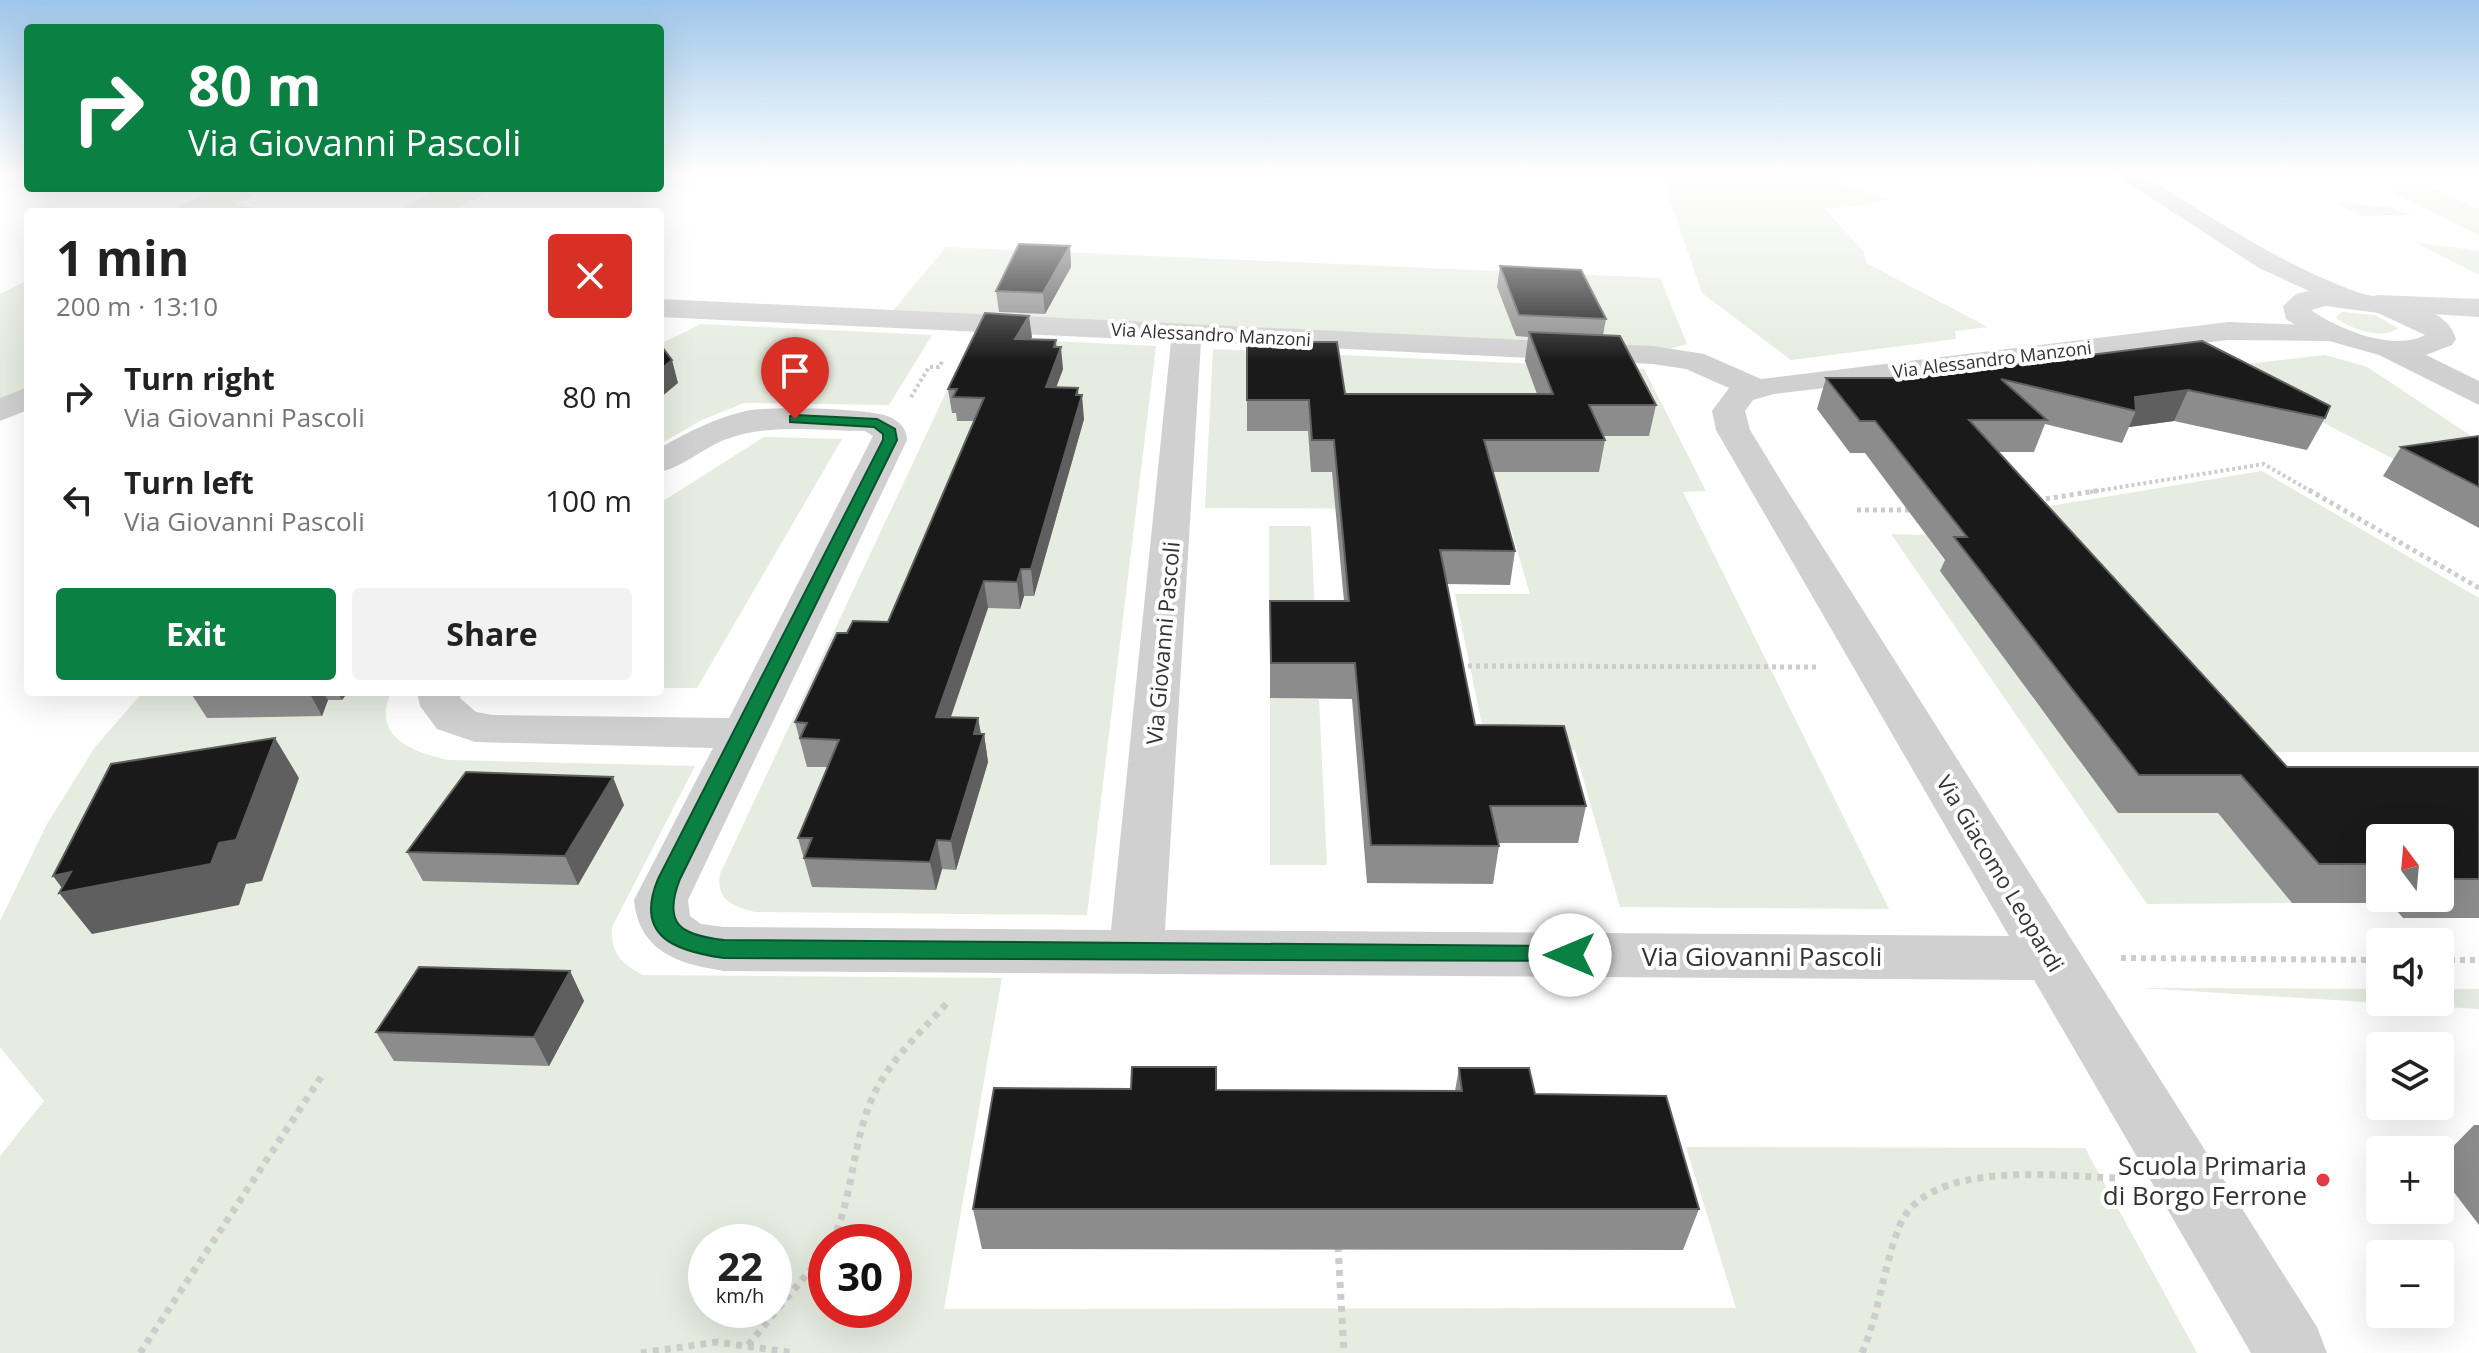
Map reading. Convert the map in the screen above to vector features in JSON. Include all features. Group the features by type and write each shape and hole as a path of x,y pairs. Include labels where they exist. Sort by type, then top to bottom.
{"street":[{"path":"2224,235 2268,262 2291,281 2301,307"},
{"path":"2268,262 2364,302"},
{"name":"Via Alessandro Manzoni","path":"2364,302 2415,316 2436,338"},
{"name":"Via Alessandro Manzoni","path":"2228,331 2301,307 2364,302 2479,308"},
{"name":"Via Alessandro Manzoni","path":"2301,307 2327,332"},
{"name":"Via Alessandro Manzoni","path":"664,308 1671,356 1707,365 1749,390 2228,331 2327,332 2374,345 2419,348 2479,320"},
{"name":"Via Giovanni Pascoli","path":"1136,953 1187,333"},
{"path":"2436,338 2433,360 2446,375"},
{"path":"2374,345 2446,375 2479,395"},
{"name":"Via Giacomo Leopardi","path":"1749,390 1728,411 1733,430 2291,1353"},
{"path":"0,411 24,399"},
{"path":"664,460 711,433 751,420 865,421 877,423 890,432"},
{"name":"Via Giovanni Pascoli","path":"890,432 890,440 661,900 661,918 671,933 693,945 724,949 1136,953 2052,958"},
{"path":"438,696 448,716 464,725 493,730 742,733"}],"path":[{"path":"890,432 929,367 939,367 962,322"},
{"path":"2036,500 2264,464 2479,588"},
{"path":"1857,510 1917,510"},
{"path":"1457,650 1463,681"},
{"path":"1460,666 1876,667"},
{"path":"840,1224 850,1199 868,1111 881,1080 993,951"},
{"path":"2052,958 2366,960"},
{"path":"2454,960 2479,960"},
{"path":"140,1353 323,1074"},
{"path":"1862,1353 1874,1329 1897,1235 1906,1214 1925,1195 1951,1183 1992,1177 2124,1178"},
{"path":"1338,1242 1344,1353"},
{"path":"748,1345 808,1273"},
{"path":"641,1353 717,1342 795,1353"}],"shaded area":[{"path":"1682,235 1849,235 1864,252 1866,263 1988,327 1955,331 1956,339 1791,360 1702,293"},
{"path":"2414,242 2479,251 2479,275"},
{"path":"946,247 1660,278 1687,344 1669,349 892,312"},
{"path":"24,282 24,392 0,403 0,294"},
{"path":"2342,312 2375,315 2398,328 2385,333 2358,329 2336,317"},
{"path":"701,324 932,335 889,405 744,403 702,420 664,442 664,342"},
{"path":"972,337 1156,346 1087,915 755,912 739,907 723,896 720,874"},
{"path":"1213,349 1644,369 1706,491 1683,492 1889,909 1620,907 1575,750 1487,749 1455,594 1530,594 1510,526 1440,526 1436,509 1205,508"},
{"path":"2325,355 2367,367 2479,441 2417,471 2289,405 2259,409 2188,371"},
{"path":"764,437 842,439 697,688 664,688 664,500"},
{"path":"2262,471 2479,598 2479,752 2265,752 2044,507"},
{"path":"1269,526 1311,526 1316,635 1269,635"},
{"path":"1891,534 1926,535 2041,709 2055,709 2079,761 2118,813 2218,813 2292,903 2147,904"},
{"path":"140,696 390,696 386,708 391,732 409,747 448,760 695,766 612,927 613,944 618,956 643,975 1002,978 944,1309 1736,1308 1686,1147 2085,1148 2197,1353 0,1353 0,1156 44,1101 0,1047 0,921 47,824 95,747"},
{"path":"1270,698 1319,699 1327,865 1270,865"},
{"path":"2141,988 2366,989 2366,1002"},
{"path":"2454,989 2479,989 2479,1009 2454,1007"}],"building":[{"path":"1019,244 1070,246 1043,293 996,291"},
{"path":"1500,266 1581,270 1606,319 1519,315"},
{"path":"985,313 1029,316 1015,339 1056,340 1054,347 1061,347 1046,387 1078,388 1076,395 1082,395 1031,569 1021,569 1017,582 984,581 936,717 978,718 974,734 984,734 951,841 937,840 930,862 804,858 812,838 798,838 839,740 800,738 807,723 795,722 837,633 847,633 853,621 888,622 984,398 953,397 957,389 948,389"},
{"path":"1529,332 1620,336 1656,405 1589,405 1605,440 1484,440 1515,551 1440,550 1475,725 1564,726 1586,806 1490,806 1499,846 1371,845 1355,663 1271,663 1270,601 1349,601 1334,440 1312,440 1309,400 1247,400 1247,342 1337,342 1345,394 1553,394"},
{"path":"2202,341 2330,406 2325,418 2188,390 2135,397 2136,411 2001,379 2047,420 1969,420 2287,767 2479,767 2479,879 2454,879 2454,824 2366,824 2366,864 2319,864 2241,775 2139,775 1954,537 1967,537 1875,421 1860,421 1826,378 1906,378"},
{"path":"664,349 672,360 664,367"},
{"path":"2479,436 2479,487 2401,447"},
{"path":"275,738 236,840 219,843 211,864 59,893 71,872 53,876 111,764"},
{"path":"466,772 613,777 565,856 407,852"},
{"path":"419,967 570,971 534,1037 376,1032"},
{"path":"1132,1067 1216,1067 1216,1090 1462,1091 1459,1068 1529,1068 1535,1094 1666,1096 1699,1209 973,1209 994,1088 1131,1089"}],"place":[{"name":"Scuola Primaria di Borgo Ferrone","path":"2323,1180"}],"route":[{"path":"795,419 877,423 890,432 890,440 669,879 661,900 661,918 671,933 693,945 724,949 1570,955"}]}
